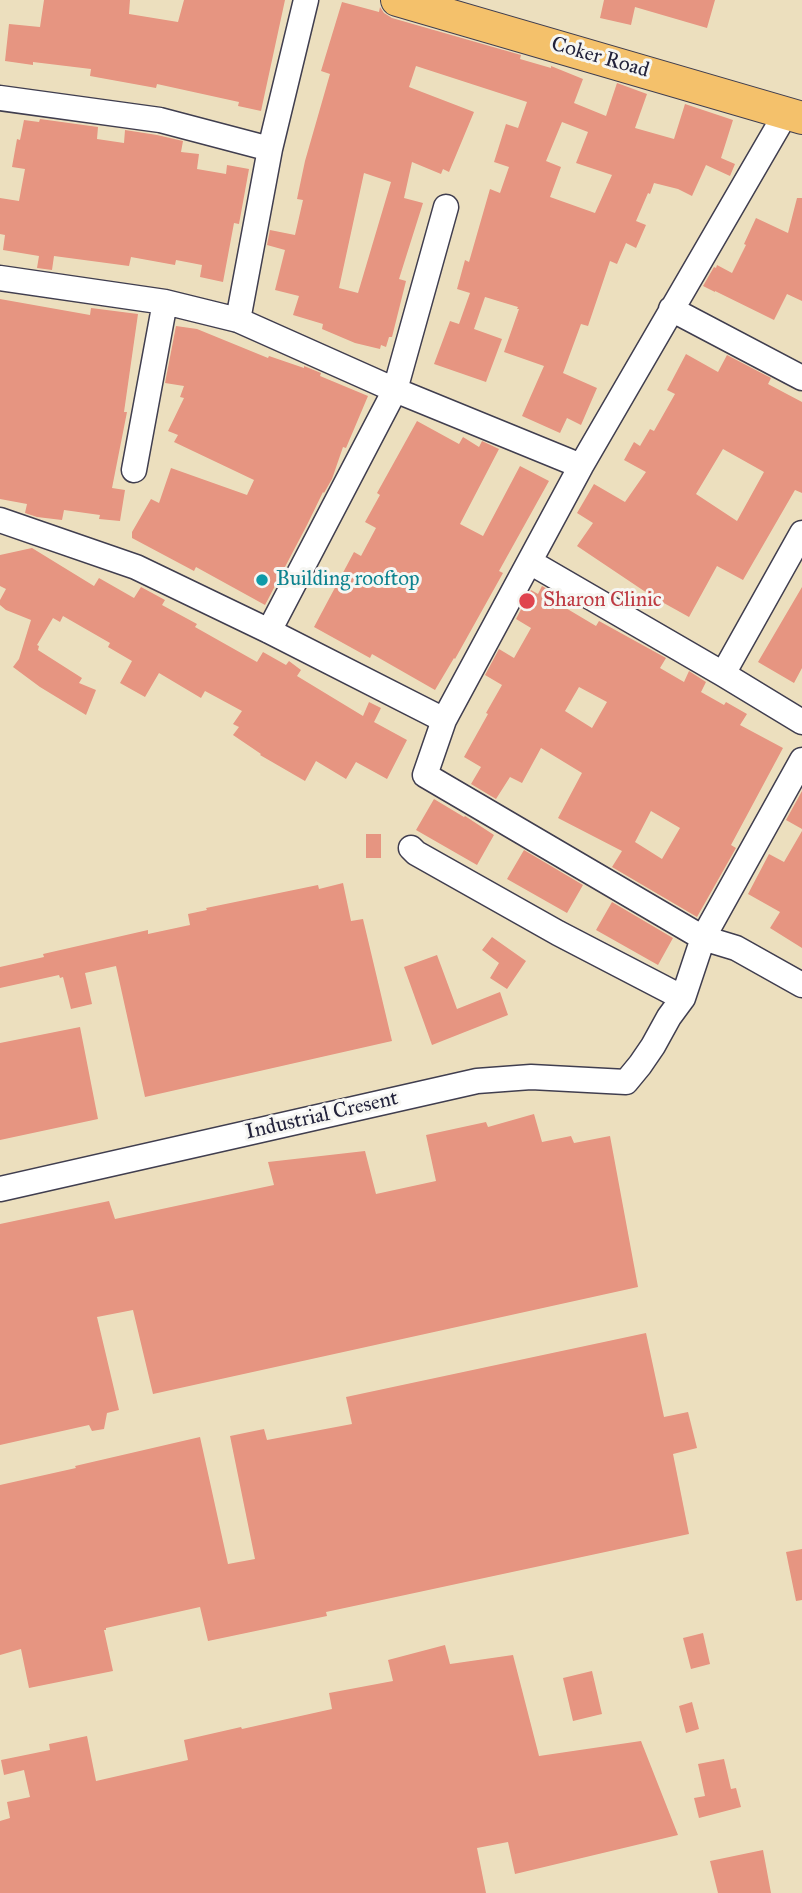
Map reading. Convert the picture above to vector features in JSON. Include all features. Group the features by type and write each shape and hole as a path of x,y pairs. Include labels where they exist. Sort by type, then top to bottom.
{"main road":[{"name":"Coker Road","path":"397,0 459,8 794,116"}],"street":[{"path":"238,320 270,149 306,0"},
{"path":"0,98 160,120 270,149"},
{"path":"794,116 671,309 581,466 444,720 425,775 701,945 736,948 802,985"},
{"path":"269,631 395,390 446,207"},
{"path":"0,278 165,302 238,320 395,390 581,466"},
{"path":"134,470 165,302"},
{"path":"671,309 802,378"},
{"path":"0,520 136,567 444,720"},
{"path":"723,674 802,533"},
{"path":"530,562 802,723"},
{"path":"411,848 558,933 683,998 701,945 802,760"},
{"name":"Industrial Cresent","path":"0,1189 477,1081 531,1077 626,1082 653,1046 683,998"}],"building":[{"path":"44,0 130,0 129,14 178,22 184,0 285,0 261,111 238,106 239,102 157,84 156,88 90,76 91,69 5,61 9,24 40,27"},
{"path":"604,0 715,0 707,28 635,7 631,25 600,18"},
{"path":"342,2 379,12 380,7 392,18 521,55 520,59 551,66 583,79 574,103 606,116 617,83 647,94 635,128 674,139 685,104 733,120 721,158 735,164 730,176 706,165 692,196 654,183 636,221 646,225 636,248 626,243 617,264 610,261 588,326 581,324 563,373 597,388 581,425 567,418 560,433 522,416 544,366 504,352 518,307 485,297 474,329 502,339 486,382 434,364 450,321 459,324 470,293 457,289 465,260 469,262 490,189 500,193 509,167 494,162 506,124 518,128 527,102 416,66 409,87 474,112 449,172 443,169 441,174 412,162 404,198 423,203 399,279 406,281 392,337 389,337 386,347 381,345 380,349 355,343 322,329 323,324 293,315 299,296 275,290 285,250 267,245 270,230 295,235 303,200 297,199 305,161 330,74 321,71","holes":["562,122 588,132 576,163 612,175 595,213 550,197 561,167 546,161","364,173 391,182 358,293 339,288"]},
{"path":"40,119 98,127 97,139 124,143 125,130 183,141 181,152 199,154 197,169 226,174 227,165 249,169 239,224 234,223 223,282 200,277 202,265 176,260 175,265 131,257 129,266 54,256 52,270 37,268 39,256 3,250 5,235 0,234 0,198 19,201 25,169 12,167 17,139 20,140 24,120 39,122"},
{"path":"797,198 802,198 802,301 787,294 774,320 703,286 717,265 732,273 756,218 788,233"},
{"path":"0,299 90,315 91,308 138,314 124,412 127,412 112,488 125,490 120,521 64,510 62,520 37,517 25,513 27,504 0,499"},
{"path":"176,326 197,329 268,358 269,356 304,366 321,373 320,376 368,396 346,448 343,447 332,479 265,605 196,567 194,571 132,538 132,532 151,499 159,503 171,468 247,495 254,480 174,442 178,435 168,431 184,398 180,397 184,386 165,383"},
{"path":"686,354 718,372 727,355 771,378 768,384 802,402 802,493 795,490 743,580 717,566 689,617 653,597 577,546 593,523 577,513 594,484 625,502 646,472 624,460 634,442 640,446 650,429 654,431 675,394 667,390","holes":["723,449 764,472 737,521 696,494"]},
{"path":"417,421 459,444 463,437 479,447 482,441 499,449 460,524 483,536 520,466 549,481 499,571 503,573 435,690 372,654 370,658 314,627 354,552 361,556 376,528 365,522 380,495 377,493"},
{"path":"32,548 94,586 99,578 134,598 141,587 165,600 162,605 197,624 195,627 257,662 263,652 286,665 289,661 301,670 297,676 363,716 369,702 381,708 374,722 407,740 387,779 356,762 346,779 316,761 305,781 260,755 233,735 239,727 233,724 242,711 205,691 201,698 159,673 145,697 120,683 132,661 108,647 110,643 63,616 60,622 53,618 37,645 38,650 82,678 79,683 96,690 86,715 40,687 13,667 19,659 31,620 0,605 6,589 0,586 0,555"},
{"path":"542,586 557,595 554,601 596,626 599,621 666,658 660,668 684,682 689,671 706,682 701,692 747,714 740,725 783,748 731,845 736,848 697,917 612,867 622,851 558,818 582,773 541,748 522,783 510,777 496,799 471,784 481,767 464,757 502,685 485,675 499,649 514,658 531,628 516,619 531,590 538,594","holes":["579,687 607,702 592,728 565,711","651,811 680,828 662,859 635,842"]},
{"path":"802,587 802,668 794,683 758,662"},
{"path":"802,791 802,829 786,820"},
{"path":"434,799 494,835 477,865 416,830"},
{"path":"802,831 802,948 770,928 780,912 748,894 769,854 784,862"},
{"path":"366,834 381,834 381,858 366,858"},
{"path":"524,850 583,885 567,913 507,879"},
{"path":"343,883 351,921 363,919 392,1041 145,1097 116,966 85,973 92,1004 71,1009 63,977 60,978 59,975 0,988 0,967 44,957 43,954 148,930 148,934 190,925 188,914 207,910 206,908 318,885 319,889"},
{"path":"612,902 673,938 658,965 596,930"},
{"path":"492,937 526,961 507,989 490,978 499,963 482,950"},
{"path":"437,955 457,1009 500,992 508,1015 432,1045 404,967"},
{"path":"80,1027 98,1119 0,1140 0,1043"},
{"path":"534,1114 542,1142 571,1136 574,1143 610,1136 638,1287 153,1394 133,1310 97,1317 119,1410 107,1413 104,1429 92,1431 89,1425 0,1445 0,1224 109,1201 115,1219 274,1185 268,1162 365,1151 376,1194 436,1181 426,1135 486,1122 488,1127"},
{"path":"646,1333 664,1417 688,1412 697,1448 673,1454 689,1534 326,1612 327,1616 208,1641 200,1607 106,1628 104,1630 113,1671 29,1688 21,1649 0,1655 0,1485 200,1437 228,1564 255,1559 230,1436 264,1429 267,1440 352,1424 346,1397"},
{"path":"802,1549 802,1600 796,1601 786,1552"},
{"path":"703,1633 710,1664 691,1669 683,1638"},
{"path":"445,1645 450,1664 513,1655 539,1756 641,1741 678,1835 515,1874 508,1842 477,1848 486,1893 0,1893 0,1821 10,1818 7,1802 30,1797 24,1770 4,1775 1,1760 50,1750 49,1744 87,1736 96,1781 188,1760 184,1740 332,1709 329,1693 393,1681 388,1660"},
{"path":"592,1671 602,1714 573,1721 563,1678"},
{"path":"692,1702 699,1729 686,1733 679,1706"},
{"path":"724,1759 731,1789 736,1788 741,1807 699,1818 694,1798 705,1796 698,1764"},
{"path":"763,1850 771,1893 718,1893 710,1861"}],"place":[{"name":"Building rooftop","path":"262,580"},
{"name":"Sharon Clinic","path":"527,601"}]}
